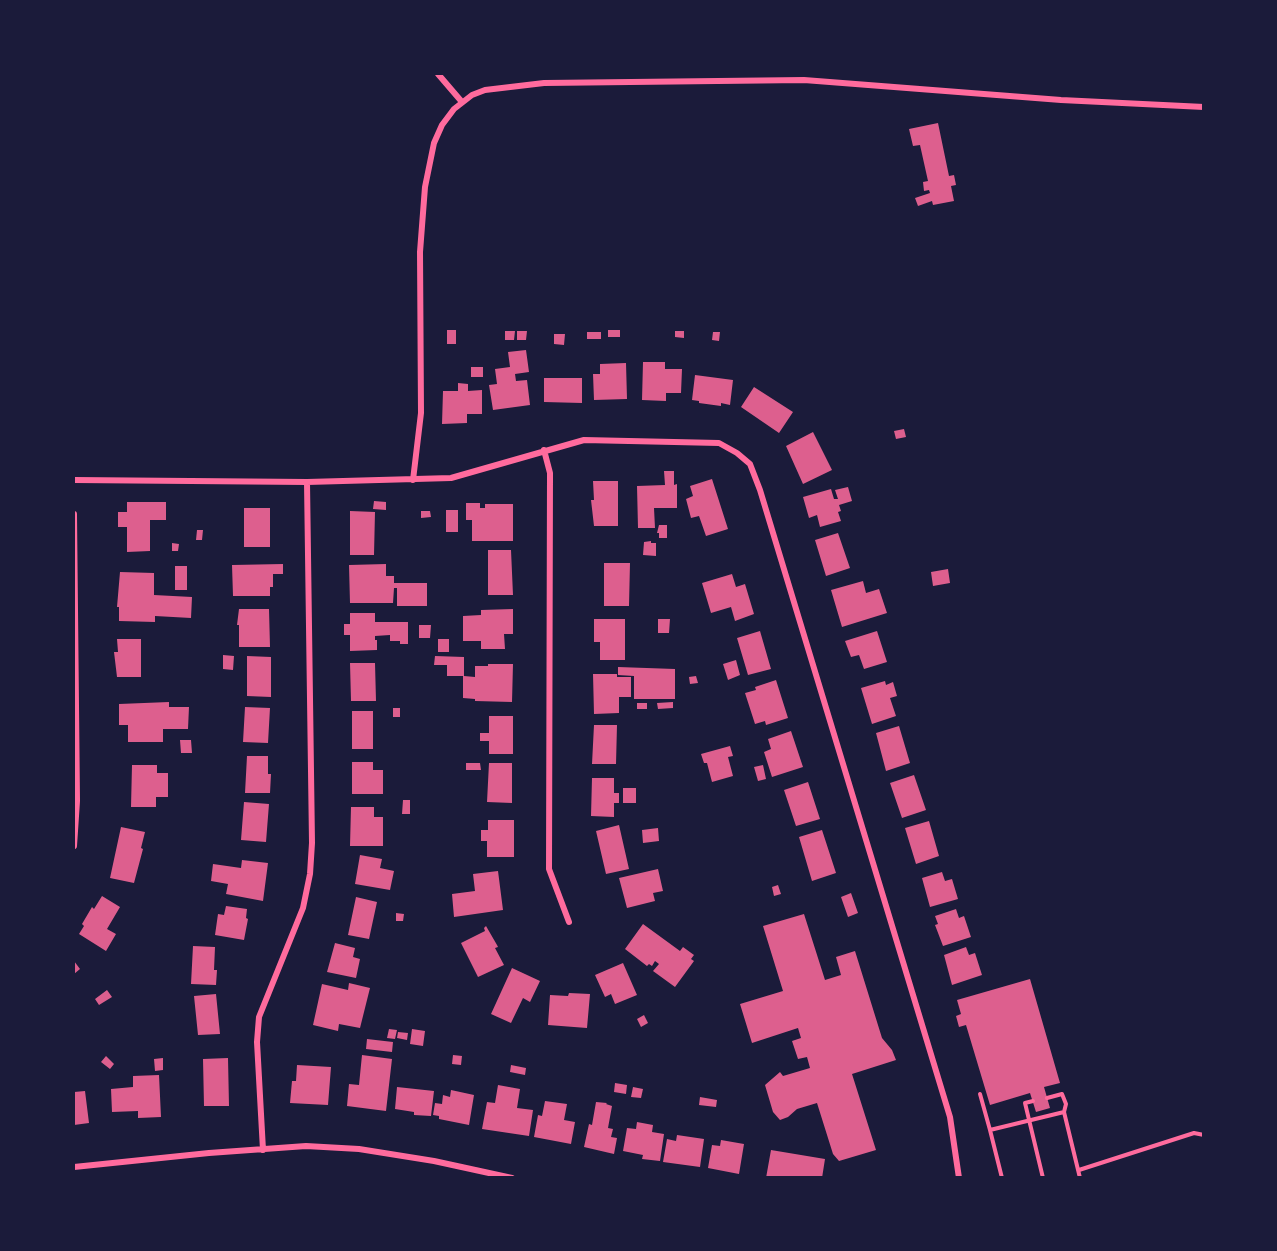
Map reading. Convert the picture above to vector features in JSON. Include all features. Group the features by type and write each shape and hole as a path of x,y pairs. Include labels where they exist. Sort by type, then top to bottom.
{"street":[{"path":"438,74 462,102"},
{"path":"413,480 421,413 421,218 434,143 442,125 462,102 485,90 544,83 804,80 1061,100 1203,107"},
{"path":"74,480 307,482 451,478 584,440 719,443 737,453 750,464 767,513 950,1117 959,1178"},
{"path":"544,450 550,473 549,869 569,922"},
{"path":"263,1150 257,1042 259,1017 303,908 310,874 312,843 307,482"},
{"path":"74,514 77,801 74,846"},
{"path":"74,1167 306,1146 359,1149 434,1161 512,1178"}],"lane":[{"path":"980,1094 1002,1178"},
{"path":"1047,1098 1062,1094 1066,1104 1064,1112 1080,1178"},
{"path":"1033,1101 1025,1103 1043,1178"},
{"path":"990,1130 1064,1112"},
{"path":"1079,1170 1194,1133 1203,1135"}],"building":[{"path":"938,123 949,176 954,175 956,185 951,186 954,201 933,205 932,201 918,206 915,198 930,193 929,190 924,191 923,182 928,181 920,145 913,146 909,129"},
{"path":"447,330 456,330 456,344 447,344"},
{"path":"608,330 620,330 620,337 608,337"},
{"path":"505,331 515,331 514,340 505,340"},
{"path":"517,331 527,331 526,340 517,340"},
{"path":"675,331 684,331 684,338 675,337"},
{"path":"587,332 601,332 601,339 587,339"},
{"path":"713,332 720,332 719,341 712,340"},
{"path":"554,334 565,334 564,345 554,344"},
{"path":"526,350 529,372 515,374 516,381 527,380 530,405 493,410 489,385 497,384 495,369 510,367 508,352"},
{"path":"643,362 665,362 665,369 682,369 681,393 666,393 666,401 642,400"},
{"path":"626,363 627,399 594,400 593,374 600,374 600,364"},
{"path":"471,367 483,367 483,377 471,377"},
{"path":"695,375 733,380 730,405 721,403 721,406 692,400"},
{"path":"544,378 582,378 582,403 544,402"},
{"path":"458,383 468,384 468,391 482,390 482,414 467,414 467,423 442,424 443,391 458,391"},
{"path":"754,387 793,412 779,433 741,407"},
{"path":"904,429 906,437 896,439 894,431"},
{"path":"813,432 832,470 803,484 786,446"},
{"path":"664,471 674,471 674,485 677,484 677,508 654,508 655,528 638,528 637,486 665,485"},
{"path":"712,479 728,529 706,536 699,516 691,518 686,499 693,496 690,486"},
{"path":"593,481 618,481 618,526 594,526 591,500 594,500"},
{"path":"848,487 852,501 839,505 841,511 838,512 841,521 820,527 817,515 809,518 803,497 831,489 834,499 838,499 835,490"},
{"path":"374,501 386,502 386,510 373,509"},
{"path":"127,502 166,502 166,520 150,520 150,551 127,552 127,527 118,527 118,512 127,512"},
{"path":"466,503 480,503 480,508 485,508 485,504 513,504 513,541 472,541 472,520 466,520"},
{"path":"244,508 270,508 270,547 244,547"},
{"path":"446,510 458,510 458,532 446,532"},
{"path":"350,511 375,512 374,555 350,555"},
{"path":"421,511 430,511 431,517 421,518"},
{"path":"659,525 667,525 667,538 659,538 659,533 657,533"},
{"path":"197,530 203,530 202,540 196,540"},
{"path":"838,533 850,568 826,576 815,540"},
{"path":"651,541 651,543 656,543 656,556 643,555 644,542"},
{"path":"172,543 179,544 178,551 172,551"},
{"path":"488,550 511,550 513,595 488,595"},
{"path":"604,563 630,563 629,606 604,606"},
{"path":"283,564 283,574 273,574 270,596 233,596 232,565"},
{"path":"386,564 386,576 394,576 394,583 427,583 427,606 397,606 397,588 394,588 393,603 350,603 349,565"},
{"path":"175,566 187,566 187,590 175,590"},
{"path":"948,569 950,583 933,586 931,572"},
{"path":"120,572 154,573 154,595 192,597 191,618 155,616 155,622 119,621 119,607 117,607"},
{"path":"732,574 736,587 745,584 754,614 735,621 731,607 711,613 702,583"},
{"path":"863,581 866,593 879,589 887,613 842,627 831,590"},
{"path":"239,609 269,609 270,647 239,647 239,625 237,625"},
{"path":"513,609 513,634 504,634 505,649 481,649 481,641 463,641 463,616 481,615 481,610"},
{"path":"350,613 375,613 375,622 408,622 408,644 390,641 390,635 375,636 377,650 350,651 350,635 344,635 344,624 350,624"},
{"path":"594,619 625,619 625,660 600,660 600,642 594,642"},
{"path":"658,619 670,619 669,633 658,633"},
{"path":"419,625 431,625 430,638 419,638"},
{"path":"760,631 771,669 748,675 737,638"},
{"path":"877,631 887,662 864,669 859,655 851,657 845,641"},
{"path":"117,639 141,639 141,677 117,677 114,652 118,652"},
{"path":"438,639 449,639 449,652 438,652"},
{"path":"223,655 234,656 233,670 223,669"},
{"path":"247,656 271,657 271,697 247,696"},
{"path":"435,656 464,657 464,676 475,677 475,666 513,664 512,702 475,701 475,699 463,698 463,676 447,676 447,665 434,665"},
{"path":"736,660 740,675 728,680 723,664"},
{"path":"350,663 375,663 376,701 351,701"},
{"path":"618,667 675,669 675,699 634,699 634,676 618,675"},
{"path":"593,674 617,674 617,677 631,677 631,697 619,697 619,713 594,714"},
{"path":"696,676 698,683 690,684 689,677"},
{"path":"776,680 788,718 766,725 765,721 755,724 745,693"},
{"path":"885,681 886,685 893,682 897,696 890,698 896,716 872,724 861,688"},
{"path":"169,702 169,707 189,707 188,729 163,729 163,742 128,742 128,725 119,725 119,704"},
{"path":"673,702 673,708 658,709 657,703"},
{"path":"637,703 647,703 647,709 637,709"},
{"path":"245,707 270,708 268,743 243,742"},
{"path":"393,708 400,708 400,717 393,717"},
{"path":"352,711 373,711 373,749 352,749"},
{"path":"489,716 513,716 513,754 489,754 489,741 480,741 480,733 489,733"},
{"path":"594,725 617,725 616,764 592,764"},
{"path":"899,726 910,763 886,771 876,733"},
{"path":"791,731 803,767 772,777 764,752 771,749 768,739"},
{"path":"180,740 191,740 192,753 181,753"},
{"path":"730,746 733,756 728,757 733,776 712,782 707,763 704,763 701,754"},
{"path":"247,756 268,756 268,774 271,774 270,793 245,793"},
{"path":"352,762 373,762 373,770 383,770 383,794 352,794"},
{"path":"466,763 480,763 481,770 466,770"},
{"path":"489,763 512,763 512,803 487,802"},
{"path":"132,765 157,765 157,773 168,773 168,797 156,797 156,807 131,807"},
{"path":"763,765 766,779 758,781 754,767"},
{"path":"914,775 926,810 902,818 890,783"},
{"path":"592,778 614,778 614,793 619,793 619,803 614,803 614,817 591,816"},
{"path":"808,782 820,819 796,826 784,790"},
{"path":"623,788 636,788 636,803 623,803"},
{"path":"403,800 410,800 410,814 402,814"},
{"path":"244,802 269,804 266,842 241,840"},
{"path":"351,807 374,807 374,817 383,817 383,846 350,846"},
{"path":"488,820 514,820 514,857 487,857 487,841 481,841 481,830 488,830"},
{"path":"929,821 939,856 916,864 905,828"},
{"path":"619,825 629,869 606,874 596,831"},
{"path":"121,827 145,832 134,883 110,878"},
{"path":"658,828 659,841 643,843 642,830"},
{"path":"822,830 836,873 812,881 799,837"},
{"path":"360,855 382,859 380,868 394,871 390,890 355,884"},
{"path":"242,860 268,863 263,901 226,894 228,884 211,881 213,864 241,868"},
{"path":"658,869 663,891 653,893 655,901 627,908 619,878"},
{"path":"498,871 503,910 454,917 452,894 475,891 473,874"},
{"path":"942,872 945,881 952,879 958,899 930,907 922,878"},
{"path":"778,885 781,894 774,896 772,887"},
{"path":"851,893 858,913 848,917 841,897"},
{"path":"102,896 120,907 107,929 116,934 106,951 79,934 92,907 94,909"},
{"path":"356,897 377,902 369,939 348,935"},
{"path":"226,906 247,909 246,918 248,919 244,940 215,935 218,914 224,915"},
{"path":"956,909 959,918 964,916 971,937 943,946 935,925 938,924 935,916"},
{"path":"396,913 404,914 403,921 396,921"},
{"path":"804,914 825,980 841,975 836,957 855,951 882,1038 892,1050 896,1060 852,1074 876,1150 839,1161 833,1154 817,1103 797,1109 788,1117 780,1120 773,1112 765,1085 780,1072 783,1076 810,1068 807,1057 798,1059 792,1041 801,1038 798,1028 752,1043 740,1004 783,991 763,926"},
{"path":"643,924 680,951 683,947 694,955 691,959 694,961 675,987 653,971 659,964 655,961 652,966 649,964 647,966 625,949"},
{"path":"486,926 498,947 495,948 504,965 478,977 461,943 485,931"},
{"path":"335,943 355,948 353,957 360,959 356,978 327,972"},
{"path":"193,946 215,947 216,985 191,984"},
{"path":"966,947 969,955 975,953 982,975 952,985 944,955"},
{"path":"74,961 80,969 74,974"},
{"path":"623,963 637,995 615,1004 611,994 605,997 595,975"},
{"path":"512,968 540,981 530,1002 523,998 511,1023 491,1014"},
{"path":"1030,979 1060,1083 1044,1087 1050,1108 1036,1112 1030,1093 990,1105 966,1025 959,1027 956,1016 961,1014 957,1000"},
{"path":"349,983 370,988 360,1028 339,1024 338,1031 313,1025 322,984 348,990"},
{"path":"107,990 112,997 99,1005 95,999"},
{"path":"569,993 590,994 587,1028 548,1025 550,995 568,996"},
{"path":"216,994 220,1034 198,1035 194,996"},
{"path":"644,1015 648,1023 641,1027 637,1019"},
{"path":"389,1029 397,1030 395,1039 387,1038"},
{"path":"412,1029 425,1031 423,1046 410,1044"},
{"path":"398,1032 408,1033 407,1040 397,1038"},
{"path":"367,1039 393,1042 392,1052 366,1049"},
{"path":"362,1055 392,1059 386,1111 347,1106 349,1084 359,1085"},
{"path":"453,1055 462,1056 461,1065 452,1064"},
{"path":"106,1056 114,1064 110,1069 101,1062"},
{"path":"163,1058 163,1070 155,1071 154,1059"},
{"path":"228,1058 229,1106 204,1106 203,1059"},
{"path":"297,1065 331,1067 328,1105 290,1103 292,1081 296,1081"},
{"path":"511,1065 526,1068 525,1075 510,1072"},
{"path":"159,1075 161,1117 138,1118 138,1111 112,1112 111,1089 133,1087 133,1076"},
{"path":"615,1083 627,1085 626,1094 614,1092"},
{"path":"498,1085 520,1089 517,1108 533,1110 529,1136 482,1129 487,1102 495,1103"},
{"path":"397,1087 434,1091 431,1116 414,1115 414,1112 395,1109"},
{"path":"633,1087 643,1089 641,1098 631,1097"},
{"path":"451,1090 474,1095 469,1125 439,1119 439,1116 433,1115 435,1103 442,1104 443,1095 450,1097"},
{"path":"85,1091 89,1123 74,1125 74,1092"},
{"path":"700,1097 717,1100 716,1107 699,1105"},
{"path":"545,1101 567,1104 564,1120 575,1122 571,1144 534,1137 538,1115 542,1116"},
{"path":"596,1102 612,1106 608,1128 613,1129 611,1137 617,1138 614,1154 584,1147 589,1124 592,1125"},
{"path":"637,1122 653,1125 652,1132 664,1134 660,1161 642,1159 643,1155 623,1151 627,1128 636,1129"},
{"path":"677,1135 704,1139 700,1167 663,1162 667,1139 676,1141"},
{"path":"721,1140 744,1144 739,1174 708,1168 712,1145 720,1146"},
{"path":"771,1150 825,1159 822,1178 766,1178"}]}
